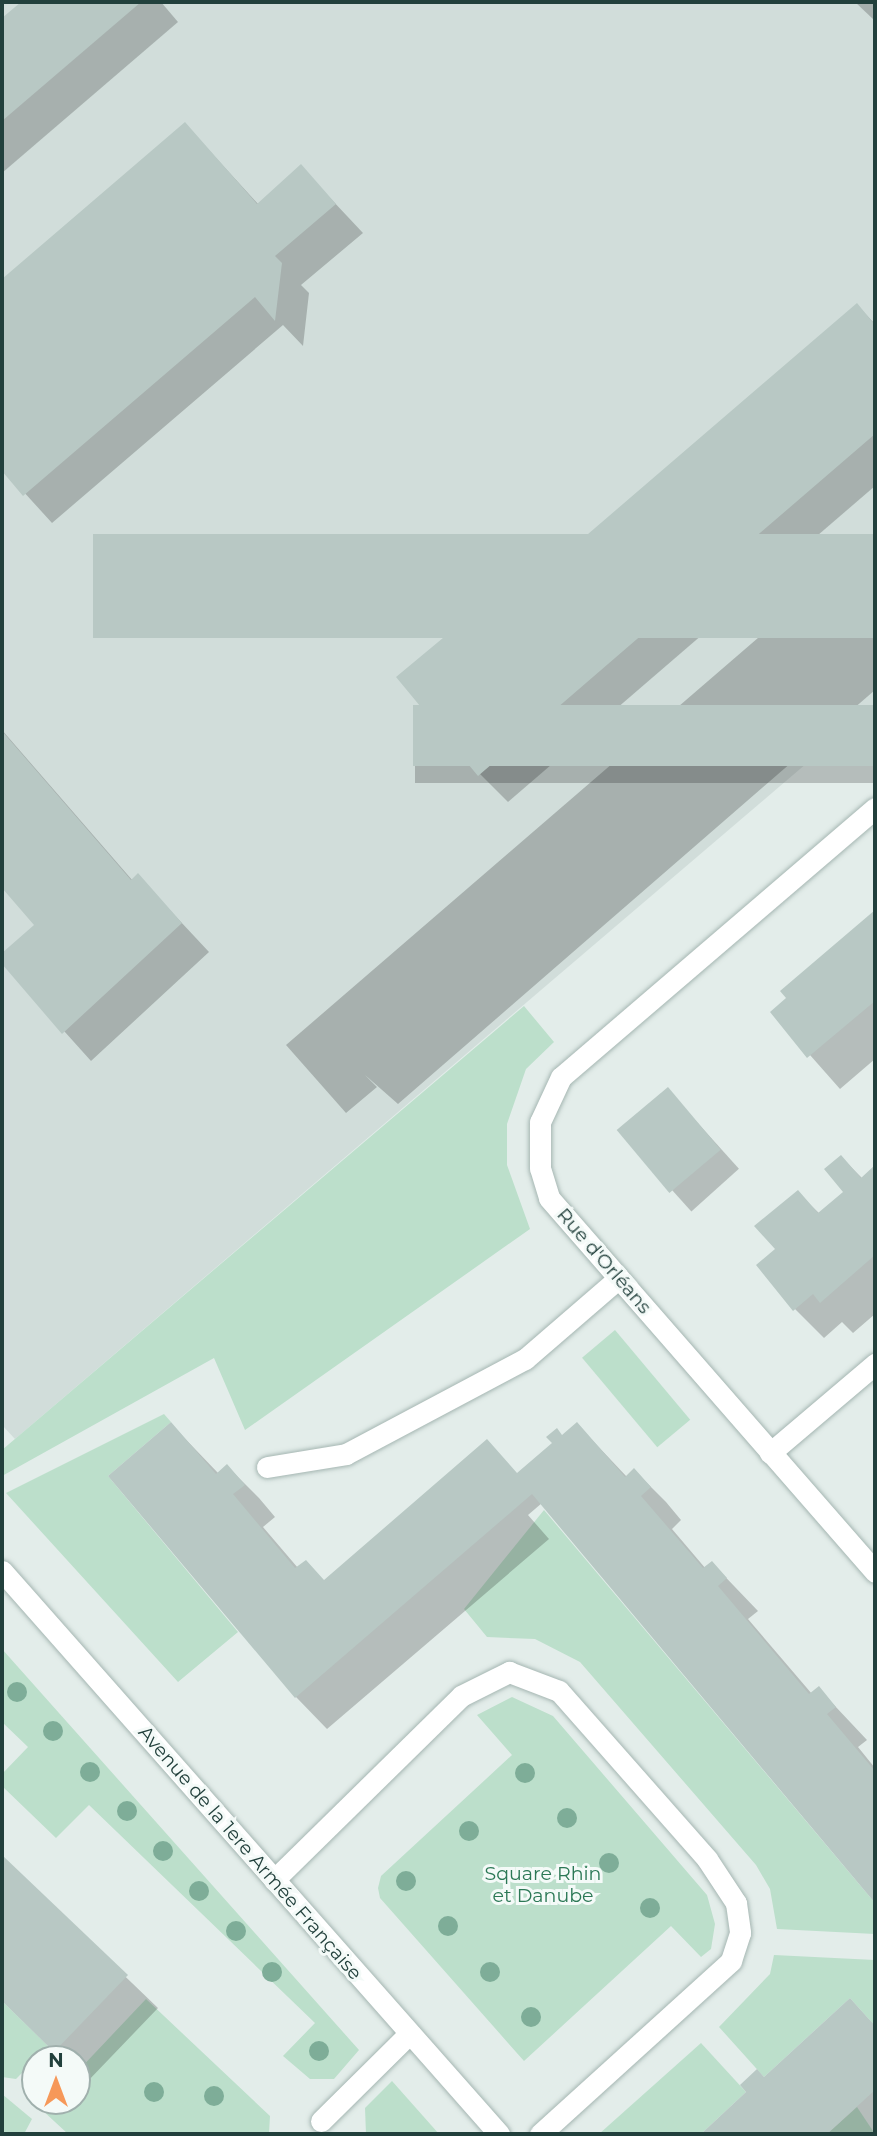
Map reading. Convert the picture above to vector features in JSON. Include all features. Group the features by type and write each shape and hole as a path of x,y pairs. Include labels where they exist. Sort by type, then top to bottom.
{"street":[{"name":"Rue d'Orléans","path":"875,808 561,1077 540,1122 540,1168 550,1198 875,1572"},
{"path":"267,1467 346,1454 525,1359 619,1278"},
{"path":"770,1453 875,1364"},
{"name":"Avenue de la 1ere Armée Française","path":"2,1571 499,2134"},
{"path":"274,1880 461,1696 509,1672 559,1691 708,1858 736,1903 740,1933 731,1961 540,2134"},
{"path":"321,2121 409,2034"}],"shaded area":[{"path":"2,2 875,2 875,705 15,1439 2,1425"}],"green space":[{"path":"524,1006 554,1042 526,1069 507,1124 507,1165 530,1229 245,1430 214,1358 2,1476 2,1450"},
{"path":"615,1330 690,1420 657,1447 582,1358"},
{"path":"164,1414 171,1422 108,1476 238,1632 178,1682 6,1493"},
{"path":"544,1510 875,1903 875,1934 777,1929 770,1889 756,1865 580,1662 535,1639 487,1637 464,1609"},
{"path":"2,1649 359,2050 334,2079 310,2079 283,2056 315,2023 89,1805 56,1838 2,1786 2,1774 28,1747 2,1722"},
{"name":"Square Rhin et Danube","path":"512,1697 553,1716 707,1895 715,1924 711,1949 701,1957 671,1926 524,2061 380,1898 378,1888 381,1876 512,1755 477,1715"},
{"path":"774,1955 875,1960 875,2026 850,1998 764,2077 719,2027 770,1974"},
{"path":"146,1999 270,2116 269,2134 68,2134 47,2115 91,2115 91,2057"},
{"path":"2,2001 47,2045 21,2045 21,2074 16,2079 2,2077"},
{"path":"701,2043 746,2092 701,2134 599,2134"},
{"path":"392,2081 439,2134 366,2134 365,2108"},
{"path":"2,2094 21,2110 21,2115 27,2115 32,2119 24,2134 2,2134"},
{"path":"857,2107 875,2134 827,2134"}],"building":[{"path":"21,2 141,2 2,121 2,18"},
{"path":"185,122 257,204 301,164 336,204 275,256 282,263 275,321 255,297 23,496 2,471 2,279"},
{"path":"857,303 875,325 875,434 478,776 396,677 514,579 524,589"},
{"path":"93,534 875,534 875,638 93,638"},
{"path":"413,705 875,705 875,766 413,766"},
{"path":"2,731 131,880 138,873 182,923 62,1034 2,964 2,953 34,925 2,888"},
{"path":"875,910 875,1001 807,1058 770,1012 786,998 780,991"},
{"path":"668,1087 721,1150 669,1193 617,1130"},
{"path":"841,1155 861,1178 875,1165 875,1255 820,1303 813,1294 793,1311 756,1265 775,1249 754,1226 798,1190 818,1213 843,1192 824,1169"},
{"path":"171,1422 216,1474 227,1464 245,1485 233,1494 295,1568 306,1560 324,1580 487,1439 517,1473 552,1443 546,1437 557,1428 562,1435 577,1422 625,1477 634,1468 651,1487 641,1496 703,1568 712,1561 727,1578 718,1586 809,1694 819,1686 836,1707 827,1714 875,1771 875,1903 532,1494 295,1698 108,1476"},
{"path":"2,1855 128,1975 61,2045 47,2045 2,2001"},
{"path":"850,1998 875,2026 875,2090 827,2134 701,2134 746,2092 740,2085 757,2069 764,2077"}]}
